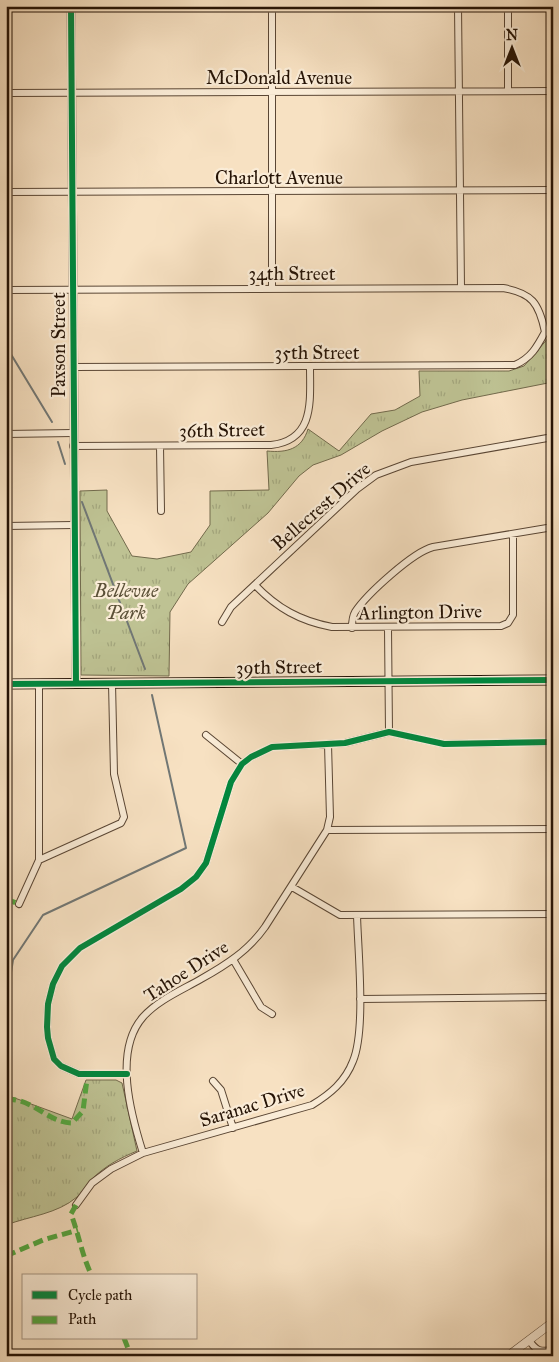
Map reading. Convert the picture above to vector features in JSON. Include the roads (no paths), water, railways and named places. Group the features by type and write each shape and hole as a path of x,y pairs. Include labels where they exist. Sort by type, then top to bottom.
{"main road":[{"name":"39th Street","path":"6,684 553,680"}],"street":[{"name":"Paxson Street","path":"71,6 73,525 76,683"},
{"path":"272,6 272,288"},
{"path":"458,6 461,287"},
{"path":"508,6 508,91"},
{"name":"McDonald Avenue","path":"6,93 553,91"},
{"name":"Charlott Avenue","path":"6,192 553,190"},
{"name":"34th Street","path":"6,290 461,287 521,291 533,300 545,332"},
{"path":"545,332 553,332"},
{"name":"35th Street","path":"73,367 515,365 527,360 536,349 545,332"},
{"name":"36th Street","path":"73,446 270,445 285,442 303,427 308,416 310,367"},
{"path":"6,434 73,433"},
{"name":"Bellecrest Drive","path":"222,622 231,607 357,489 376,475 411,462 553,438"},
{"path":"160,446 161,511"},
{"path":"6,526 73,525"},
{"path":"352,628 353,616 361,605 418,552 433,547 553,526"},
{"name":"Arlington Drive","path":"255,585 270,600 296,617 327,626 352,628 502,626 508,623 514,611 513,534"},
{"path":"388,628 389,732"},
{"path":"39,860 121,822 124,817 114,774 112,683"},
{"path":"19,904 39,860 39,684"},
{"path":"127,1074 79,1074 61,1066 54,1059 47,1027 48,1004 53,984 62,966 80,948 181,889 196,877 206,863 231,782 242,764 261,751 272,747 328,744 389,732 444,744 553,742"},
{"path":"206,735 242,764"},
{"name":"Tahoe Drive","path":"143,1153 131,1115 127,1074 132,1034 144,1016 160,1003 234,961 256,940 292,887 327,830 330,817 328,744"},
{"path":"327,830 553,829"},
{"path":"292,887 340,915 553,914"},
{"name":"Saranac Drive","path":"76,1205 92,1182 111,1169 143,1153 312,1105 328,1095 340,1084 351,1067 357,1049 360,999 357,915"},
{"path":"234,961 261,1007 272,1014"},
{"path":"360,999 553,997"},
{"path":"213,1081 221,1090 233,1128"},
{"path":"508,1356 553,1322"},
{"path":"529,1340 535,1350 541,1352 553,1350"}],"waterway":[{"path":"6,346 52,422"},
{"path":"58,442 65,464"},
{"path":"82,502 145,669"},
{"path":"6,1004 13,960 43,915 186,848 152,695"}],"park label":[{"name":"Bellevue Park","path":"126,601"}]}
